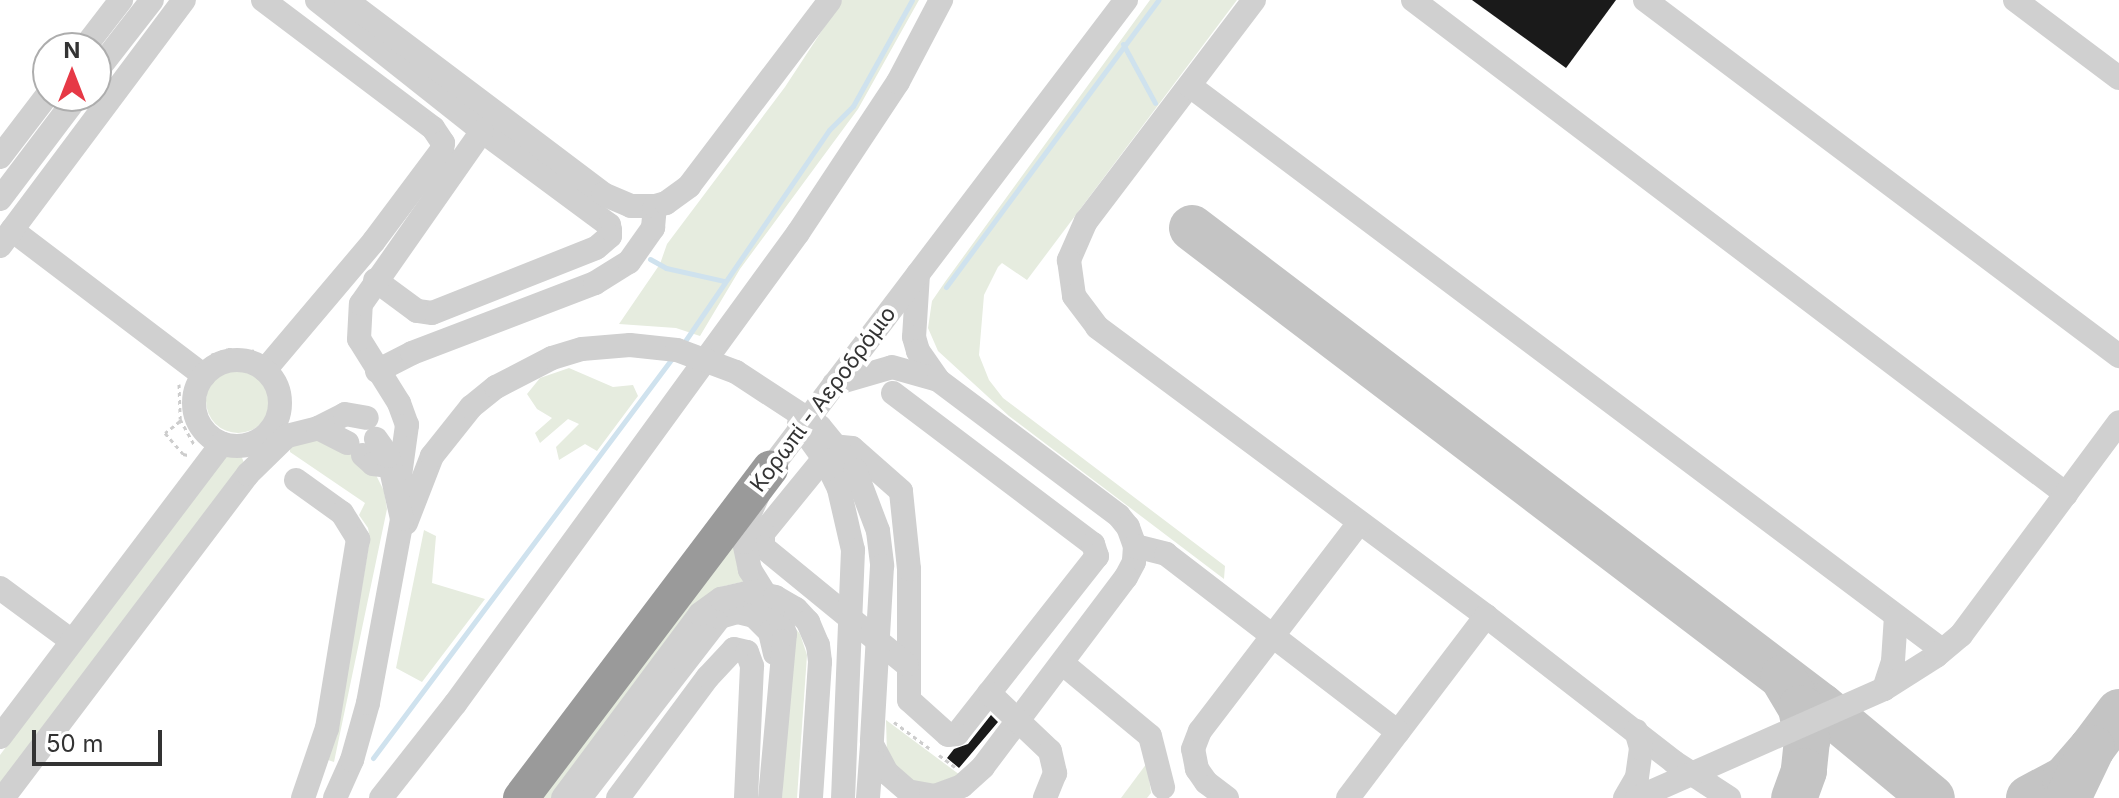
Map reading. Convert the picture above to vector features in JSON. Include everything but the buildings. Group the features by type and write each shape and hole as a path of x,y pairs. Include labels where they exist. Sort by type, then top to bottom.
{"highway":[{"name":"Κορωπί - Αεροδρόμιο","path":"521,798 770,469"}],"street":[{"path":"96,32 121,0"},
{"path":"112,51 152,0"},
{"path":"184,0 6,238 192,376 196,392 194,410 207,433 222,443 237,446 318,428 365,437 390,466 398,490 402,519 397,554 368,703 352,760 335,798"},
{"path":"263,0 433,128 443,143 442,150 374,241 265,370"},
{"path":"317,0 482,131 609,225 610,236 596,248 432,313 417,311 375,280"},
{"path":"346,0 603,194 631,206 666,203 689,186 830,0"},
{"path":"381,798 455,704 798,233 898,82 941,0"},
{"name":"Κορωπί - Αεροδρόμιο","path":"770,469 1126,0"},
{"path":"1254,0 1077,236 1069,272 1074,296 1097,327 1486,616 1674,762 1697,774 1729,798"},
{"path":"1413,0 2066,494"},
{"path":"1645,0 2119,356"},
{"path":"2015,0 2119,78"},
{"path":"1190,86 1942,650"},
{"path":"0,157 34,112"},
{"path":"0,199 66,112"},
{"path":"398,490 407,425 399,403 359,339 357,323 361,304 482,131"},
{"path":"377,371 412,353 616,273 645,244 653,228 655,206"},
{"path":"872,744 887,773 908,791 935,796 962,786 983,767 1131,571 1135,546 1128,527 1119,516 938,380 918,351 914,337 918,274"},
{"path":"397,554 425,469 450,430 471,407 523,370 582,349 630,345 677,350 707,359 763,389 820,427 841,449 870,504 880,547 882,602 868,798"},
{"path":"3,798 248,474 269,438 279,406 278,390 265,370 249,362 232,361 192,376"},
{"path":"834,384 892,367 938,380"},
{"path":"763,389 808,434 839,489 848,519 853,582 843,798"},
{"path":"893,393 1093,544 1097,551 1095,559 957,734 948,735 912,705 907,665 909,569 901,491 852,448 834,446 763,533 763,547 907,665"},
{"path":"945,433 968,403"},
{"path":"1637,798 1884,689 1942,650 1961,635 2119,422"},
{"path":"248,474 269,438"},
{"path":"0,737 222,443"},
{"path":"770,469 749,515 744,542 755,583 771,602 785,634 770,798"},
{"path":"296,480 342,513 358,539 327,728 303,798"},
{"path":"1227,798 1206,782 1197,769 1193,749 1200,731 1359,523"},
{"path":"1135,546 1166,554 1275,634 1398,732"},
{"path":"0,588 72,641"},
{"path":"563,798 700,614 721,599 752,592 775,597 796,609 808,622 818,645 820,662 811,798"},
{"path":"580,798 720,617 747,613 760,620 770,632 775,651 778,711"},
{"path":"1348,798 1486,616"},
{"path":"1884,689 1893,661 1896,616"},
{"path":"618,798 716,667 730,651 740,649 751,657 752,666 746,798"},
{"path":"1062,663 1150,736 1166,793 1197,769"},
{"path":"989,693 1043,742 1054,762 1054,782 1045,798"},
{"path":"1625,798 1637,777 1641,748 1636,731"},
{"path":"971,798 983,767"}],"path":[{"path":"180,421 198,450 187,455 165,433 180,421 192,376"}],"shaded area":[{"path":"842,0 919,0 858,109 740,269 700,336 676,328 619,324 660,264 667,244 785,87"},
{"path":"1150,0 1237,0 1027,280 1002,263 998,267 984,295 979,355 989,380 1003,398 1225,566 1224,579 1009,416 938,351 928,328 932,301"},
{"path":"569,368 613,387 633,385 638,396 597,451 585,444 559,460 556,447 579,424 568,419 540,443 535,433 552,418 537,409 527,394 540,378"},
{"path":"238,369 250,371 261,378 268,389 268,413 261,424 250,431 238,433 226,431 215,424 208,413 206,401 208,389 215,378 226,371"},
{"path":"321,438 340,443 375,473 384,491 387,509 334,762 328,760 341,706 370,539 368,528 359,515 365,503 290,452 290,444"},
{"path":"226,454 241,455 244,463 0,788 0,755"},
{"path":"424,530 436,536 432,583 485,599 422,682 396,668"},
{"path":"736,533 746,581 720,587 694,604 553,798 540,798"},
{"path":"791,623 800,634 807,655 797,798 782,798"},
{"path":"886,720 960,775 934,787 902,777 887,754"},
{"path":"1147,763 1151,793 1147,798 1121,798"}],"waterway":[{"path":"683,344 829,130 853,106 912,0"},
{"path":"946,287 1158,0"},
{"path":"1123,44 1155,103"},
{"path":"650,259 666,268 724,281"},
{"path":"373,758 672,358"}],"taxiway":[{"path":"1192,228 1821,706 1932,798"},
{"path":"1783,678 1801,708 1807,740 1804,771 1794,798"},
{"path":"2074,772 2119,712"},
{"path":"2029,798 2065,779 2092,748 2068,798"}]}
